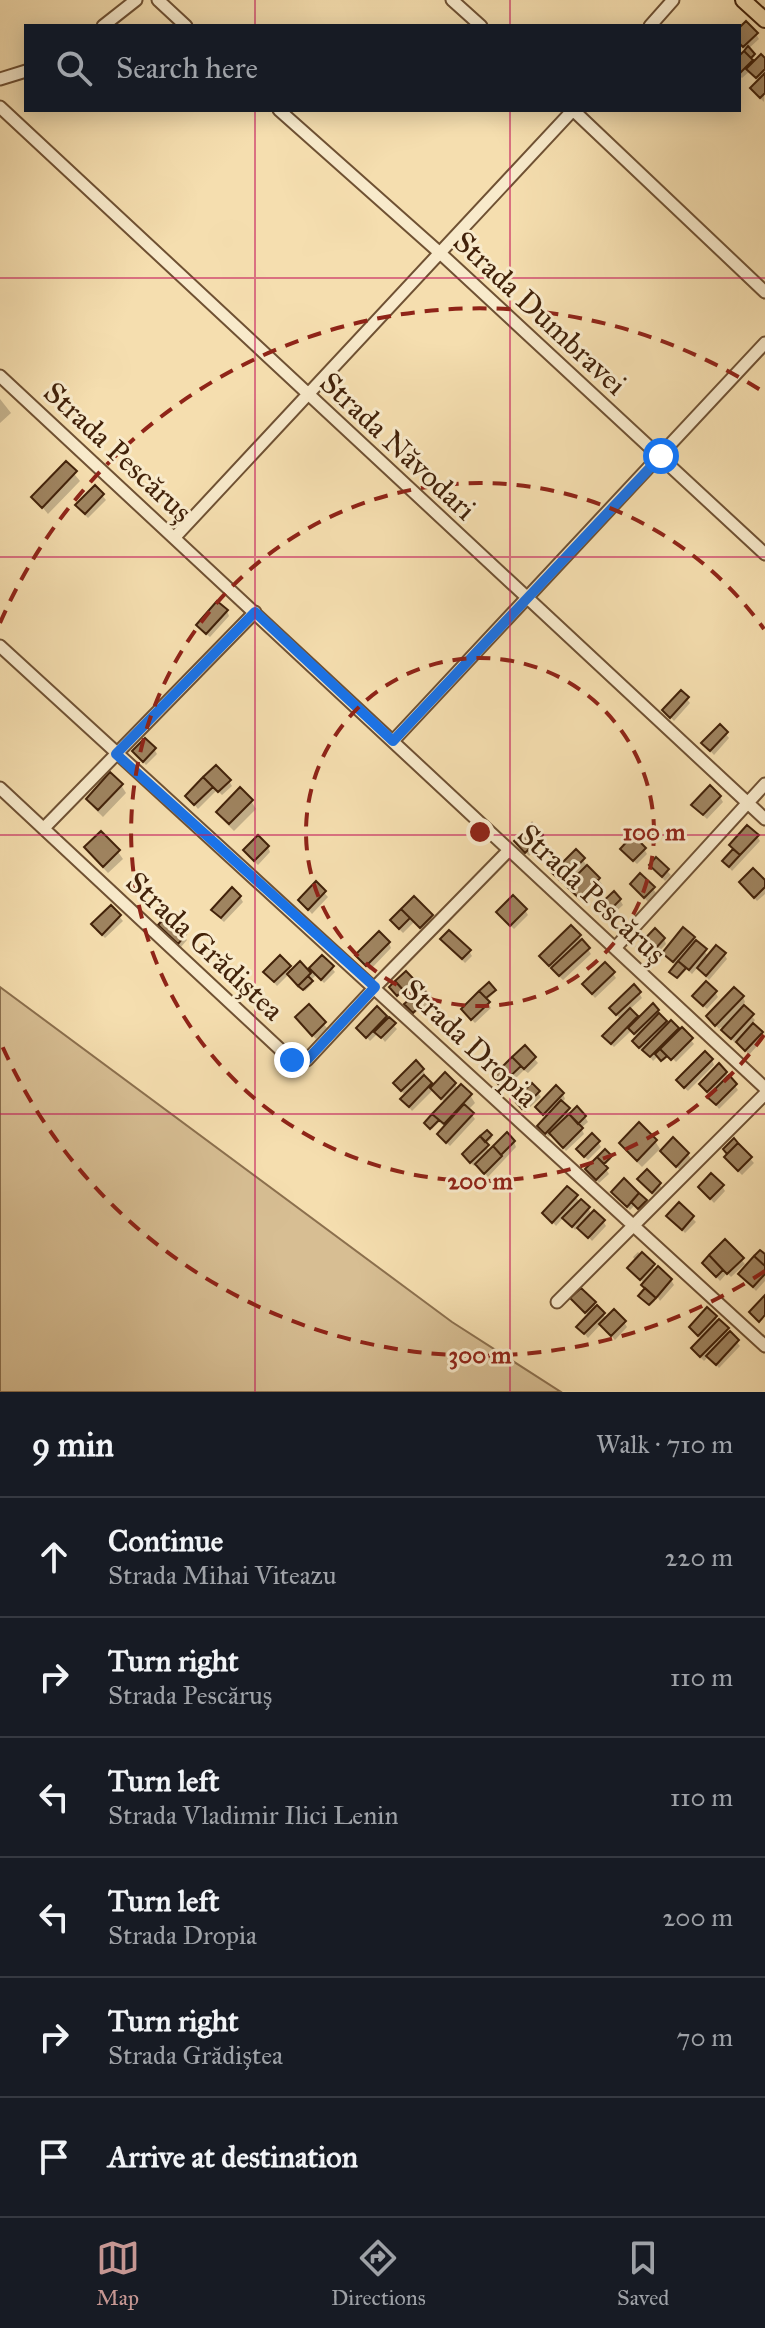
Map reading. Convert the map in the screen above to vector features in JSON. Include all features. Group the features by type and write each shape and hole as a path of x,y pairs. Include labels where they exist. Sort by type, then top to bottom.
{"main road":[{"path":"743,0 765,20"}],"street":[{"path":"106,24 136,0"},
{"path":"158,0 184,24"},
{"path":"452,0 479,24"},
{"path":"652,24 673,0"},
{"path":"0,79 24,72"},
{"name":"Strada Năvodari","path":"0,107 765,819"},
{"name":"Strada Dumbravei","path":"281,112 440,253 765,554"},
{"path":"175,537 571,112"},
{"path":"575,112 765,292"},
{"path":"393,741 765,343"},
{"name":"Strada Pescăruș","path":"0,376 765,1088"},
{"path":"44,828 255,612"},
{"name":"Strada Dropia","path":"0,646 765,1346"},
{"path":"616,947 765,784"},
{"name":"Strada Grădiștea","path":"0,788 292,1060 301,1062 307,1060 509,850"},
{"path":"557,1302 765,1094"}],"shaded area":[{"path":"0,987 452,1322 561,1392 0,1392"}],"building":[{"path":"746,21 758,33 743,47 741,45 741,26"},
{"path":"748,46 755,54 751,58 744,51"},
{"path":"744,51 753,60 741,72 741,54"},
{"path":"761,54 765,58 765,69 756,78 746,69"},
{"path":"765,73 765,93 760,98 750,88"},
{"path":"66,461 77,471 42,508 31,497"},
{"path":"95,485 104,494 85,514 75,505"},
{"path":"217,601 228,610 206,634 196,625"},
{"path":"681,690 689,697 670,718 662,710"},
{"path":"720,724 728,732 710,751 701,743"},
{"path":"145,738 156,748 143,762 132,751"},
{"path":"216,765 231,780 218,792 203,777"},
{"path":"110,772 123,784 98,810 86,799"},
{"path":"203,777 213,787 194,805 185,796"},
{"path":"710,785 721,796 703,815 691,805"},
{"path":"240,787 253,800 229,824 216,812"},
{"path":"532,823 543,835 525,853 514,841"},
{"path":"747,825 759,835 740,855 729,845"},
{"path":"101,831 120,850 103,867 84,847"},
{"path":"258,835 269,846 254,861 243,850"},
{"path":"633,835 646,848 633,861 620,849"},
{"path":"576,849 585,858 562,882 552,873"},
{"path":"733,849 740,855 729,867 722,861"},
{"path":"656,857 669,869 662,877 649,865"},
{"path":"587,865 600,878 580,899 566,886"},
{"path":"753,868 765,880 765,887 754,898 739,882"},
{"path":"640,873 655,887 644,898 630,884"},
{"path":"316,881 326,891 308,910 298,900"},
{"path":"232,887 241,896 221,918 211,910"},
{"path":"614,891 621,899 604,916 596,908"},
{"path":"513,895 527,909 510,926 496,912"},
{"path":"414,896 433,915 420,928 401,909"},
{"path":"111,905 121,915 102,935 91,924"},
{"path":"401,909 410,918 399,929 390,920"},
{"path":"166,916 186,934 178,944 158,925"},
{"path":"571,925 581,935 549,966 539,956"},
{"path":"683,927 695,937 673,962 662,953"},
{"path":"655,928 665,938 648,957 637,947"},
{"path":"449,930 471,950 462,959 440,939"},
{"path":"379,931 390,942 366,966 355,955"},
{"path":"582,939 590,948 559,976 551,968"},
{"path":"696,940 707,949 689,970 678,961"},
{"path":"716,945 726,953 706,976 697,968"},
{"path":"280,955 291,966 274,982 263,972"},
{"path":"322,955 334,966 321,980 309,968"},
{"path":"300,961 311,973 298,986 287,974"},
{"path":"678,961 686,968 677,978 669,972"},
{"path":"605,962 615,972 592,994 582,984"},
{"path":"406,971 430,996 419,1007 395,981"},
{"path":"308,976 313,981 303,990 298,986"},
{"path":"395,981 403,990 397,996 389,987"},
{"path":"706,981 717,991 703,1006 692,996"},
{"path":"489,982 496,990 486,998 479,991"},
{"path":"634,984 641,992 616,1015 609,1008"},
{"path":"734,987 744,996 715,1026 706,1016"},
{"path":"479,991 490,1002 471,1020 461,1009"},
{"path":"411,998 419,1007 413,1013 404,1004"},
{"path":"653,1003 659,1010 634,1034 628,1028"},
{"path":"309,1004 326,1022 312,1036 295,1017"},
{"path":"744,1005 754,1014 731,1039 721,1030"},
{"path":"377,1006 387,1016 366,1038 356,1028"},
{"path":"630,1008 638,1016 611,1044 602,1036"},
{"path":"659,1013 667,1021 639,1048 632,1041"},
{"path":"389,1017 396,1023 381,1038 374,1032"},
{"path":"671,1020 679,1028 650,1057 642,1050"},
{"path":"753,1023 763,1032 745,1051 736,1042"},
{"path":"682,1027 693,1038 671,1060 660,1049"},
{"path":"525,1045 536,1057 524,1069 512,1057"},
{"path":"660,1049 667,1056 661,1061 655,1054"},
{"path":"705,1051 713,1059 684,1088 676,1080"},
{"path":"512,1057 521,1066 500,1086 492,1077"},
{"path":"416,1060 424,1069 401,1091 393,1083"},
{"path":"719,1063 727,1072 707,1092 699,1084"},
{"path":"445,1072 456,1083 441,1099 430,1088"},
{"path":"424,1075 432,1083 409,1107 400,1099"},
{"path":"729,1075 737,1084 716,1105 707,1097"},
{"path":"532,1083 540,1091 522,1109 514,1100"},
{"path":"461,1084 472,1094 444,1124 432,1114"},
{"path":"556,1085 564,1093 543,1115 535,1107"},
{"path":"561,1100 570,1108 545,1134 537,1126"},
{"path":"464,1104 474,1113 446,1143 437,1134"},
{"path":"577,1106 586,1116 578,1124 569,1114"},
{"path":"432,1114 439,1120 430,1129 424,1123"},
{"path":"569,1114 583,1128 563,1148 549,1133"},
{"path":"639,1122 657,1140 637,1161 619,1143"},
{"path":"487,1130 492,1135 485,1142 480,1136"},
{"path":"507,1132 515,1141 501,1155 493,1146"},
{"path":"592,1133 600,1141 584,1157 576,1149"},
{"path":"480,1136 489,1145 470,1163 462,1154"},
{"path":"673,1137 689,1153 676,1167 660,1151"},
{"path":"734,1138 738,1143 727,1154 723,1149"},
{"path":"738,1143 752,1157 738,1171 724,1157"},
{"path":"493,1146 502,1156 484,1174 475,1164"},
{"path":"605,1149 612,1156 604,1164 597,1157"},
{"path":"597,1157 608,1168 596,1180 585,1169"},
{"path":"647,1169 661,1183 652,1193 637,1179"},
{"path":"711,1173 724,1185 710,1199 698,1187"},
{"path":"624,1178 639,1193 627,1207 611,1192"},
{"path":"567,1186 578,1195 552,1223 542,1213"},
{"path":"639,1193 647,1200 638,1209 631,1202"},
{"path":"581,1199 590,1207 572,1227 562,1218"},
{"path":"679,1202 694,1216 682,1230 666,1216"},
{"path":"594,1210 605,1220 588,1238 577,1228"},
{"path":"725,1239 744,1258 727,1274 709,1255"},
{"path":"760,1250 765,1254 765,1266 754,1256"},
{"path":"642,1252 655,1264 640,1280 627,1268"},
{"path":"709,1255 723,1270 716,1277 702,1263"},
{"path":"754,1256 765,1266 765,1274 753,1287 738,1274"},
{"path":"658,1266 672,1279 656,1298 641,1285"},
{"path":"581,1288 596,1302 585,1313 570,1298"},
{"path":"645,1288 656,1298 649,1305 638,1296"},
{"path":"765,1295 765,1315 759,1322 749,1312"},
{"path":"597,1305 605,1313 584,1334 576,1327"},
{"path":"707,1307 717,1316 698,1336 689,1327"},
{"path":"614,1309 626,1321 611,1336 599,1324"},
{"path":"719,1319 729,1328 700,1357 691,1348"},
{"path":"730,1331 739,1340 716,1365 706,1356"}],"route":[{"path":"292,1060 307,1060 375,987 116,754 255,612 393,741 661,456"}]}
